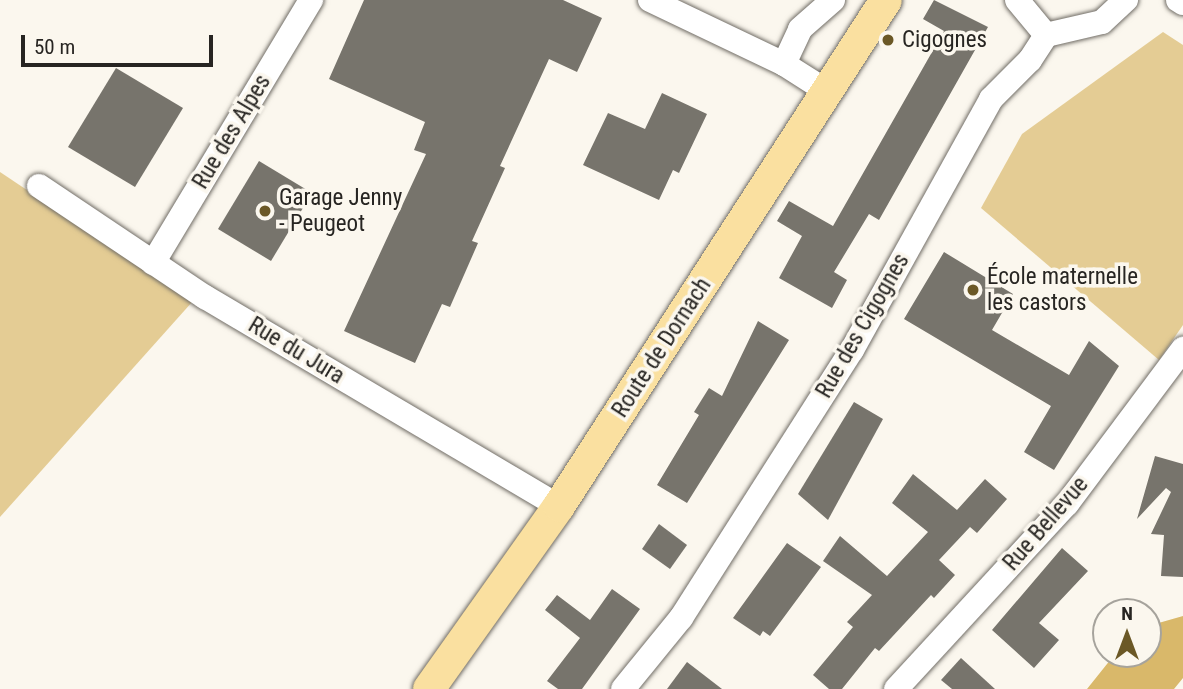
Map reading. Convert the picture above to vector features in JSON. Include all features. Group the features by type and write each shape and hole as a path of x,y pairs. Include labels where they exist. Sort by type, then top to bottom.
{"main road":[{"name":"Route de Dornach","path":"429,689 559,506 886,0"}],"street":[{"name":"Rue des Alpes","path":"153,263 311,0"},
{"path":"650,0 784,64 828,92"},
{"path":"784,64 800,29 833,0"},
{"path":"1017,0 1046,35 1102,22 1126,0"},
{"path":"1178,0 1183,3"},
{"name":"Rue des Cigognes","path":"623,689 681,618 852,350 991,99 1030,60 1046,35"},
{"name":"Rue du Jura","path":"38,186 153,263 559,506"},
{"name":"Rue Bellevue","path":"896,689 1067,504 1183,349"}],"shaded area":[{"path":"1163,32 1183,45 1183,325 1159,360 981,208 1022,134"},
{"path":"0,172 193,301 0,517"},
{"path":"1183,616 1183,678 1174,689 1087,689 1104,668 1162,668 1162,622"}],"building":[{"path":"364,0 563,0 602,18 577,72 549,59 500,166 505,168 472,241 478,243 450,307 442,304 415,363 344,331 426,154 414,150 425,122 329,79"},
{"path":"934,0 988,27 879,220 869,214 834,272 847,280 832,308 779,278 802,236 777,221 789,201 833,226 944,31 923,19"},
{"path":"116,68 183,108 135,187 68,147"},
{"path":"662,93 707,114 679,173 673,170 659,200 583,165 608,113 645,129"},
{"name":"Garage Jenny - Peugeot","path":"259,161 312,193 271,261 218,229"},
{"path":"944,252 1013,294 992,330 1069,375 1089,341 1119,366 1054,470 1024,452 1051,406 904,319"},
{"path":"758,321 789,340 687,503 657,485 699,415 694,412 709,388 722,396"},
{"path":"854,402 883,419 828,520 798,494"},
{"path":"1155,456 1183,464 1183,577 1161,576 1164,535 1151,534 1171,492 1166,488 1137,519"},
{"path":"913,474 957,510 985,479 1007,499 977,533 970,527 939,560 955,575 934,598 931,595 879,651 875,648 842,689 829,689 813,675 853,627 847,622 872,595 823,561 840,536 887,576 928,532 892,503"},
{"path":"659,524 687,545 670,569 642,549"},
{"path":"787,543 821,567 770,636 763,631 760,636 733,618"},
{"path":"1062,548 1088,571 1039,623 1059,640 1034,668 992,630"},
{"path":"612,589 640,609 582,689 558,689 547,681 580,638 545,610 557,595 590,620"},
{"path":"961,658 995,689 952,689 941,680"},
{"path":"687,662 722,689 667,689"}],"place":[{"name":"Cigognes","path":"888,40"},
{"name":"Garage Jenny - Peugeot","path":"265,211"},
{"name":"École maternelle les castors","path":"973,290"}]}
